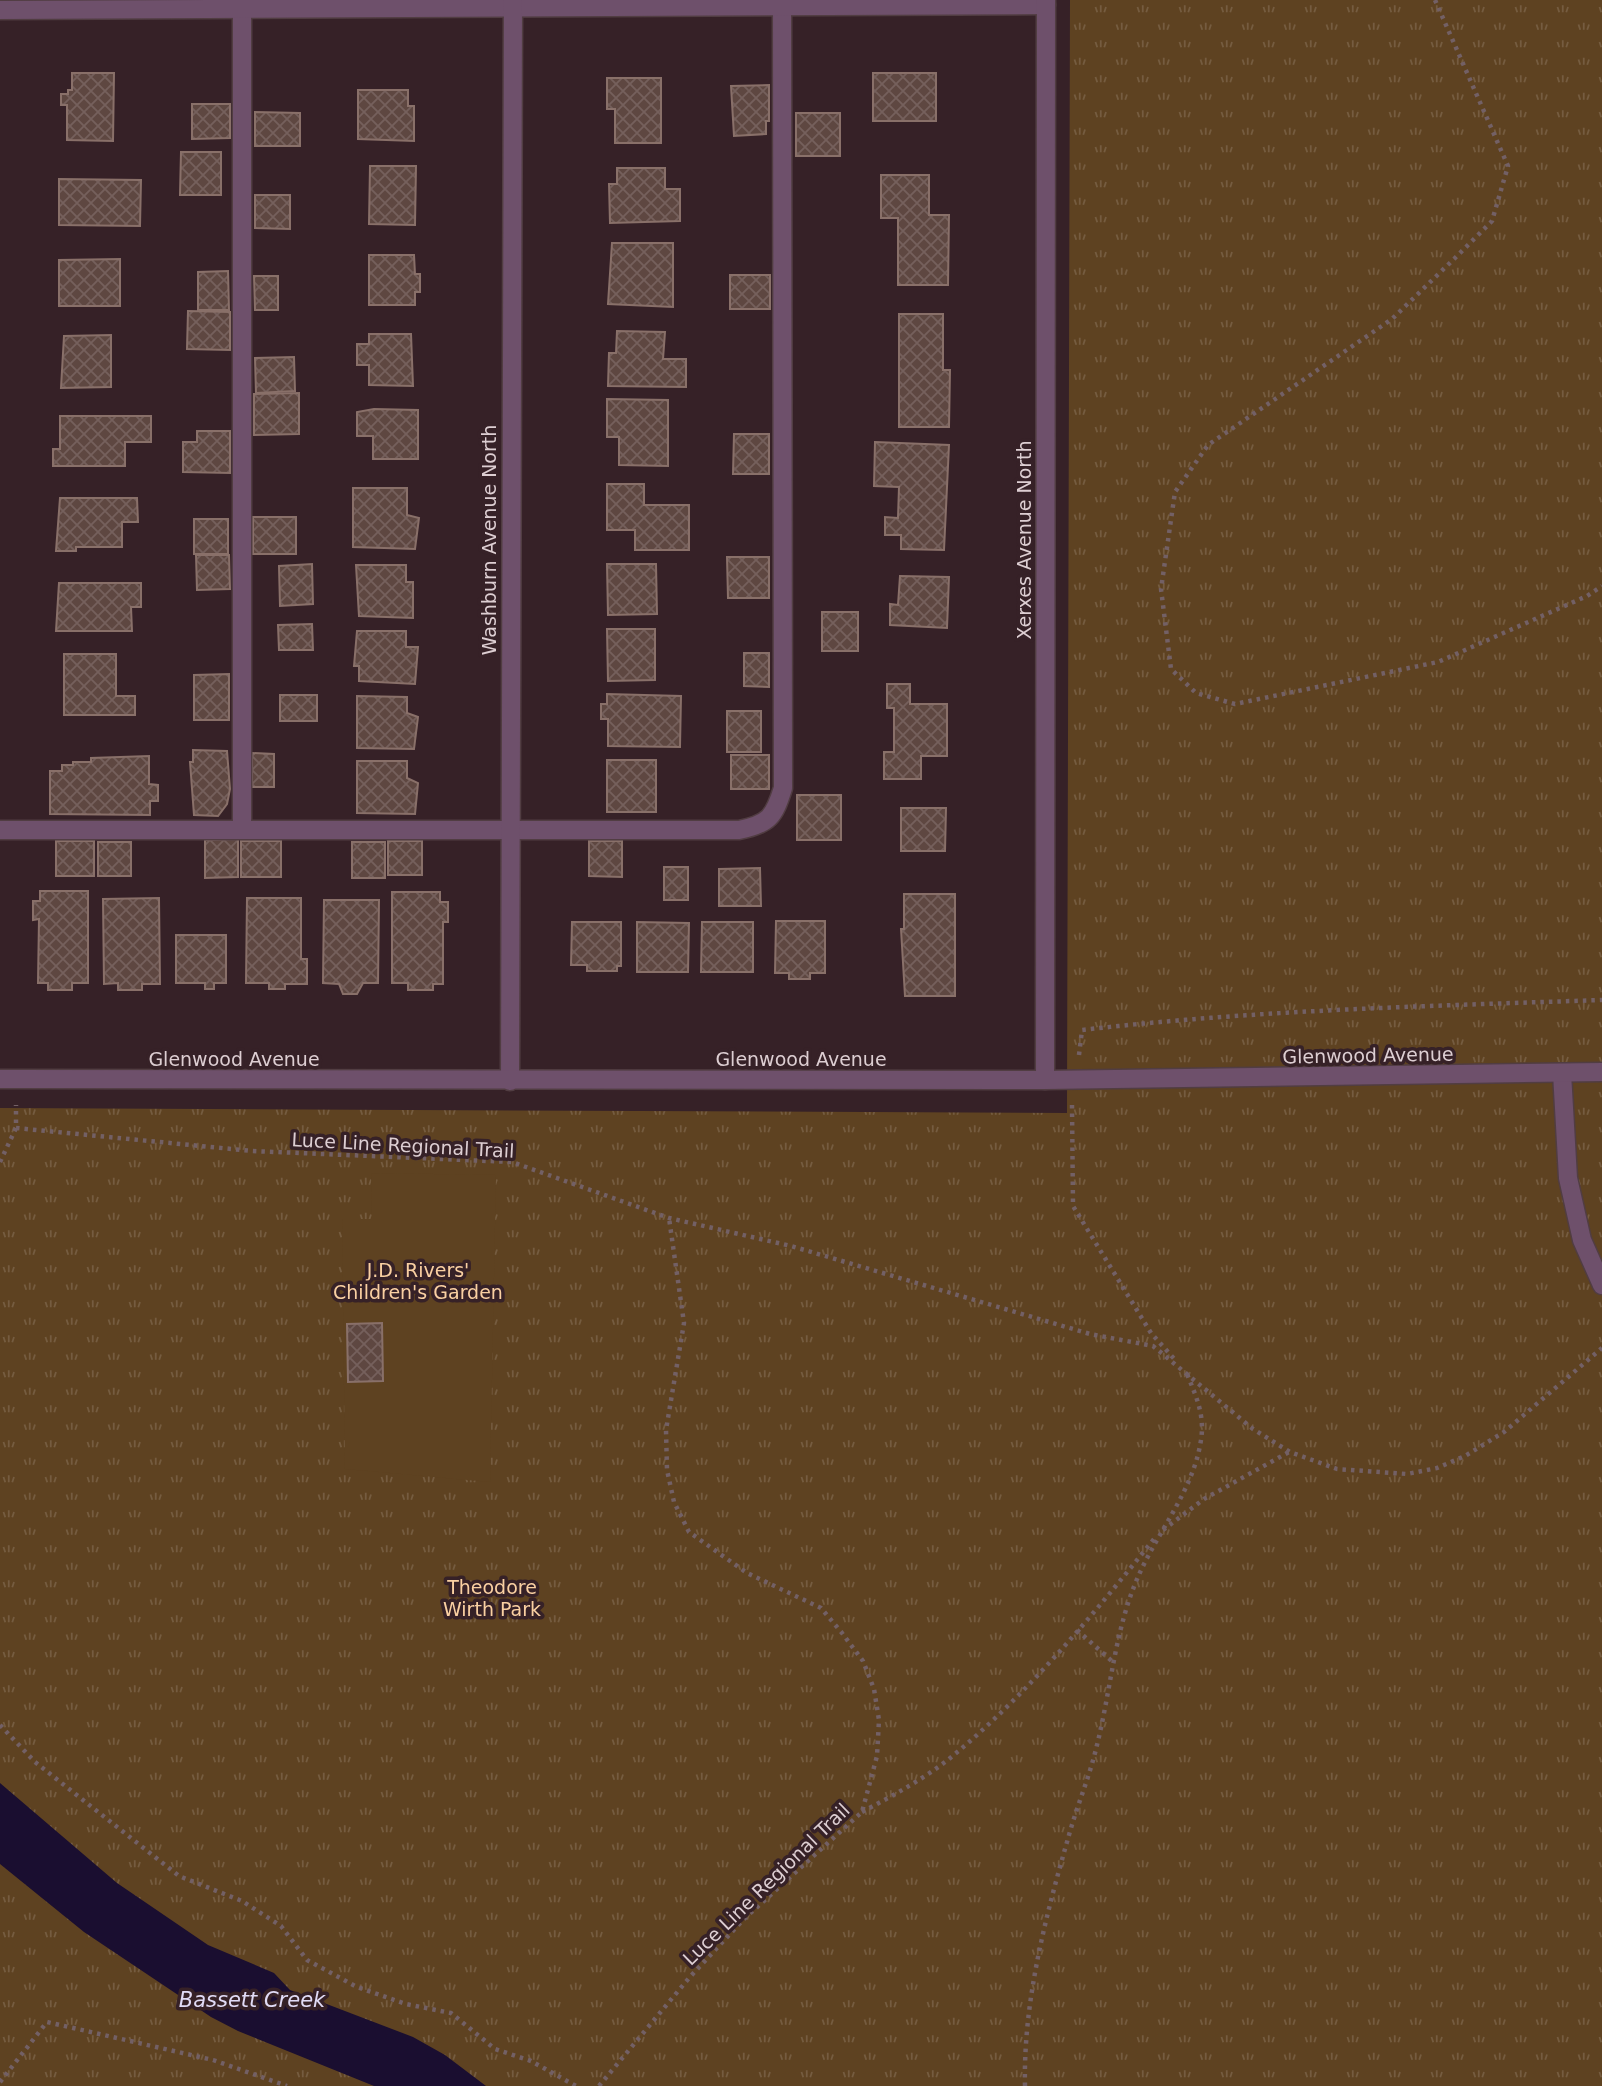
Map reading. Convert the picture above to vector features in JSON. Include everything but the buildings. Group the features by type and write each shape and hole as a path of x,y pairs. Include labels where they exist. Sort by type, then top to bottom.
{"street":[{"path":"0,10 242,5 1046,3"},
{"name":"Xerxes Avenue North","path":"1045,1080 1046,3"},
{"name":"Washburn Avenue North","path":"510,1081 508,829 513,4"},
{"path":"0,830 739,830 761,826 776,811 783,788 782,4"},
{"path":"242,5 242,828"},
{"name":"Glenwood Avenue","path":"0,1079 1045,1080 1602,1072"},
{"path":"1562,1073 1568,1178 1582,1240 1602,1285"}],"path":[{"path":"1435,0 1508,166 1492,221 1392,319 1208,445 1175,492 1161,589 1171,669 1196,693 1235,704 1438,662 1587,596 1602,586"},
{"path":"1082,1030 1167,1020 1400,1006 1602,1000"},
{"path":"1071,1114 1073,1206 1151,1333 1224,1408 1290,1452 1337,1469 1373,1474 1407,1474 1437,1468 1465,1456 1504,1432 1602,1348"},
{"name":"Luce Line Regional Trail","path":"0,1162 16,1128 252,1151 512,1161 669,1218 684,1323 666,1430 667,1470 674,1502 688,1532 747,1573 821,1608 863,1661 874,1689 879,1720 877,1756 862,1812 744,1919 689,1978 599,2086"},
{"path":"669,1218 791,1246 1090,1334 1153,1346 1186,1371 1203,1414 1202,1437 1187,1489 1160,1532 1127,1606 1096,1750 1069,1836 1044,1933 1031,2001 1025,2086"},
{"path":"862,1812 906,1788 948,1759 1005,1707 1077,1630 1160,1532 1204,1499 1290,1452"},
{"path":"1077,1630 1114,1663"},
{"path":"0,1725 35,1762 179,1876 242,1901 281,1926 307,1960 357,1987 406,2004 452,2013 495,2049 531,2061 576,2086"},
{"path":"0,2082 47,2022 213,2060 287,2086"}],"green space":[{"name":"Theodore Wirth Park","path":"1070,0 1602,0 1602,2086 0,2086 0,1108 1067,1113"},
{"name":"J.D. Rivers' Children's Garden","path":"371,1173 496,1175 490,1482 345,1469 342,1219 372,1219"}],"water":[{"name":"Bassett Creek","path":"0,1783 117,1883 208,1945 274,1973 290,1990 413,2037 445,2055 486,2086 374,2086 238,2031 211,2017 84,1932 0,1864"}]}
